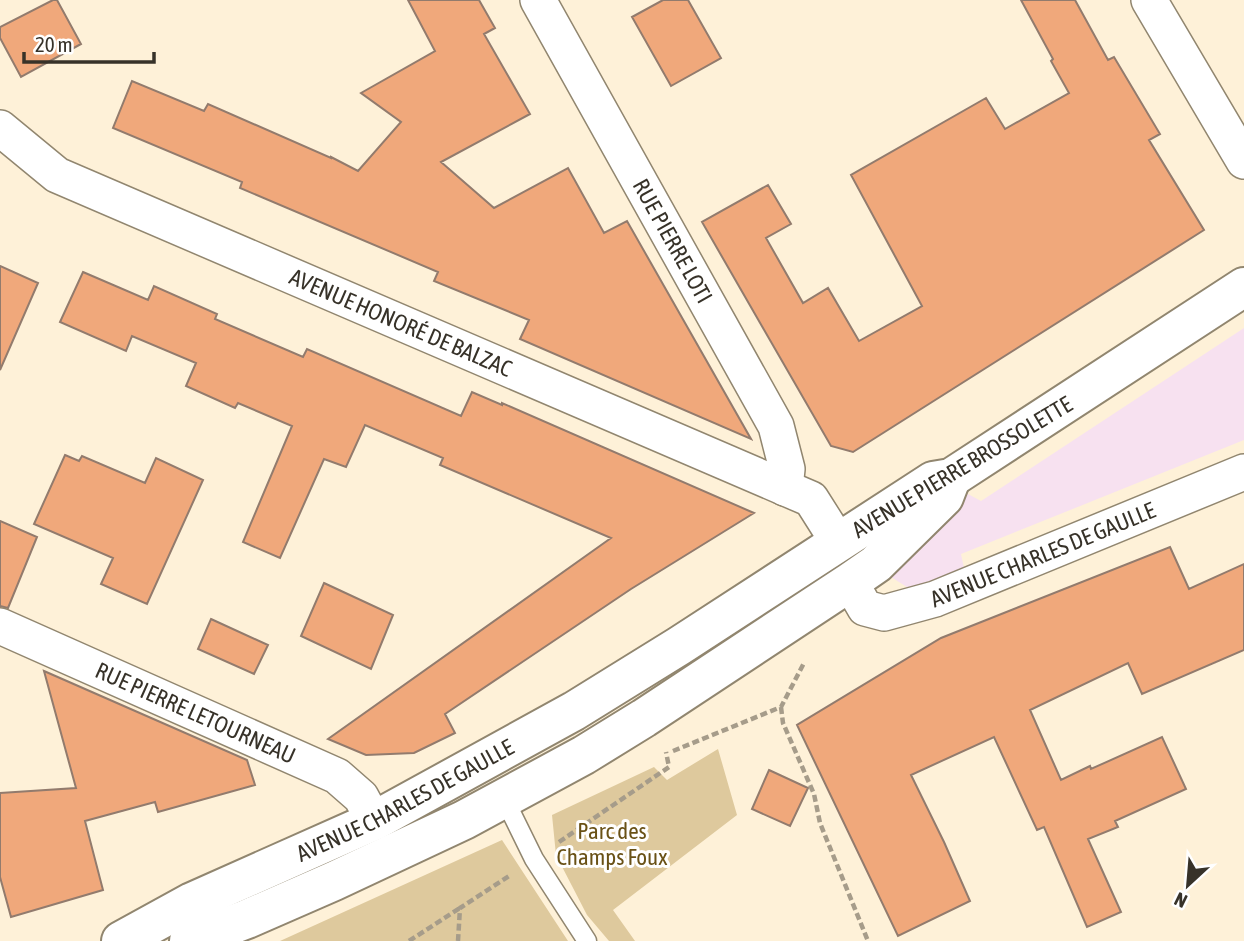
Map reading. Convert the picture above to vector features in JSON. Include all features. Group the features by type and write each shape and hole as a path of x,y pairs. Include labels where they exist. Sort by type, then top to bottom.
{"main road":[{"name":"AVENUE PIERRE BROSSOLETTE","path":"680,646 933,481 951,478 1244,286"},
{"path":"189,941 257,915 464,820 584,755 876,564 944,497 951,478"},
{"path":"837,543 850,582"},
{"name":"AVENUE CHARLES DE GAULLE","path":"121,941 192,902 374,821 574,711 680,646"},
{"path":"504,798 501,787 506,775 541,752 574,711"},
{"path":"257,915 273,891 372,839 374,821"}],"street":[{"name":"RUE PIERRE LOTI","path":"538,0 776,426 787,469 798,494 837,543"},
{"path":"1149,0 1244,160"},
{"name":"AVENUE HONORÉ DE BALZAC","path":"0,128 57,175 798,494"},
{"name":"AVENUE CHARLES DE GAULLE","path":"850,582 865,608 884,613 935,599 1244,472"},
{"name":"RUE PIERRE LETOURNEAU","path":"0,626 337,776 361,797 374,821"}],"lane":[{"path":"504,798 534,859 587,941"}],"path":[{"path":"781,707 783,723 814,794 820,823 868,941"},
{"path":"409,941 460,908"}],"shaded area":[{"path":"1244,328 1244,440 961,554 964,568 910,589 891,577 898,558 968,494 981,501"}],"green space":[{"name":"Parc des Champs Foux","path":"718,749 737,815 613,910 635,941 609,941 587,915 556,855 552,815 654,767 667,780"},
{"name":"Parc des Champs Foux","path":"502,840 568,941 280,941"}],"building":[{"path":"57,0 81,44 21,77 0,38 0,27"},
{"path":"408,0 479,0 495,28 484,34 530,114 441,162 494,208 568,168 604,233 627,221 751,439 520,339 529,320 434,281 438,272 240,188 242,182 113,128 132,81 204,111 208,104 358,171 401,122 361,93 435,51"},
{"path":"663,0 688,0 721,58 671,86 632,17"},
{"path":"1021,0 1075,0 1108,60 1114,57 1160,134 1149,140 1204,230 853,452 831,446 702,222 768,185 791,224 766,238 803,303 828,288 859,341 922,306 851,175 986,98 1005,129 1069,93"},
{"path":"0,266 38,283 0,370"},
{"path":"83,272 148,300 154,286 217,314 215,319 303,357 307,349 461,416 472,392 754,513 631,589 445,714 455,733 414,753 366,755 328,739 611,538 440,465 443,458 365,425 346,467 324,459 280,558 243,542 292,426 238,403 235,408 186,386 196,363 132,336 126,351 60,322"},
{"path":"65,455 79,461 82,456 145,483 156,458 203,480 147,604 101,584 113,558 34,524"},
{"path":"0,521 37,537 8,608 0,606"},
{"path":"1170,547 1189,589 1244,564 1244,650 1142,694 1128,663 1030,710 1061,780 1162,737 1186,789 1115,821 1118,827 1088,839 1121,912 1087,927 1044,827 1037,830 994,737 911,775 970,901 898,936 797,725 941,638"},
{"path":"324,583 393,615 371,669 301,636"},
{"path":"211,619 268,645 254,674 198,649"},
{"path":"44,671 247,760 255,785 158,812 155,802 85,821 103,890 11,917 0,877 0,793 76,788"},
{"path":"769,770 808,788 790,826 752,809"}]}
